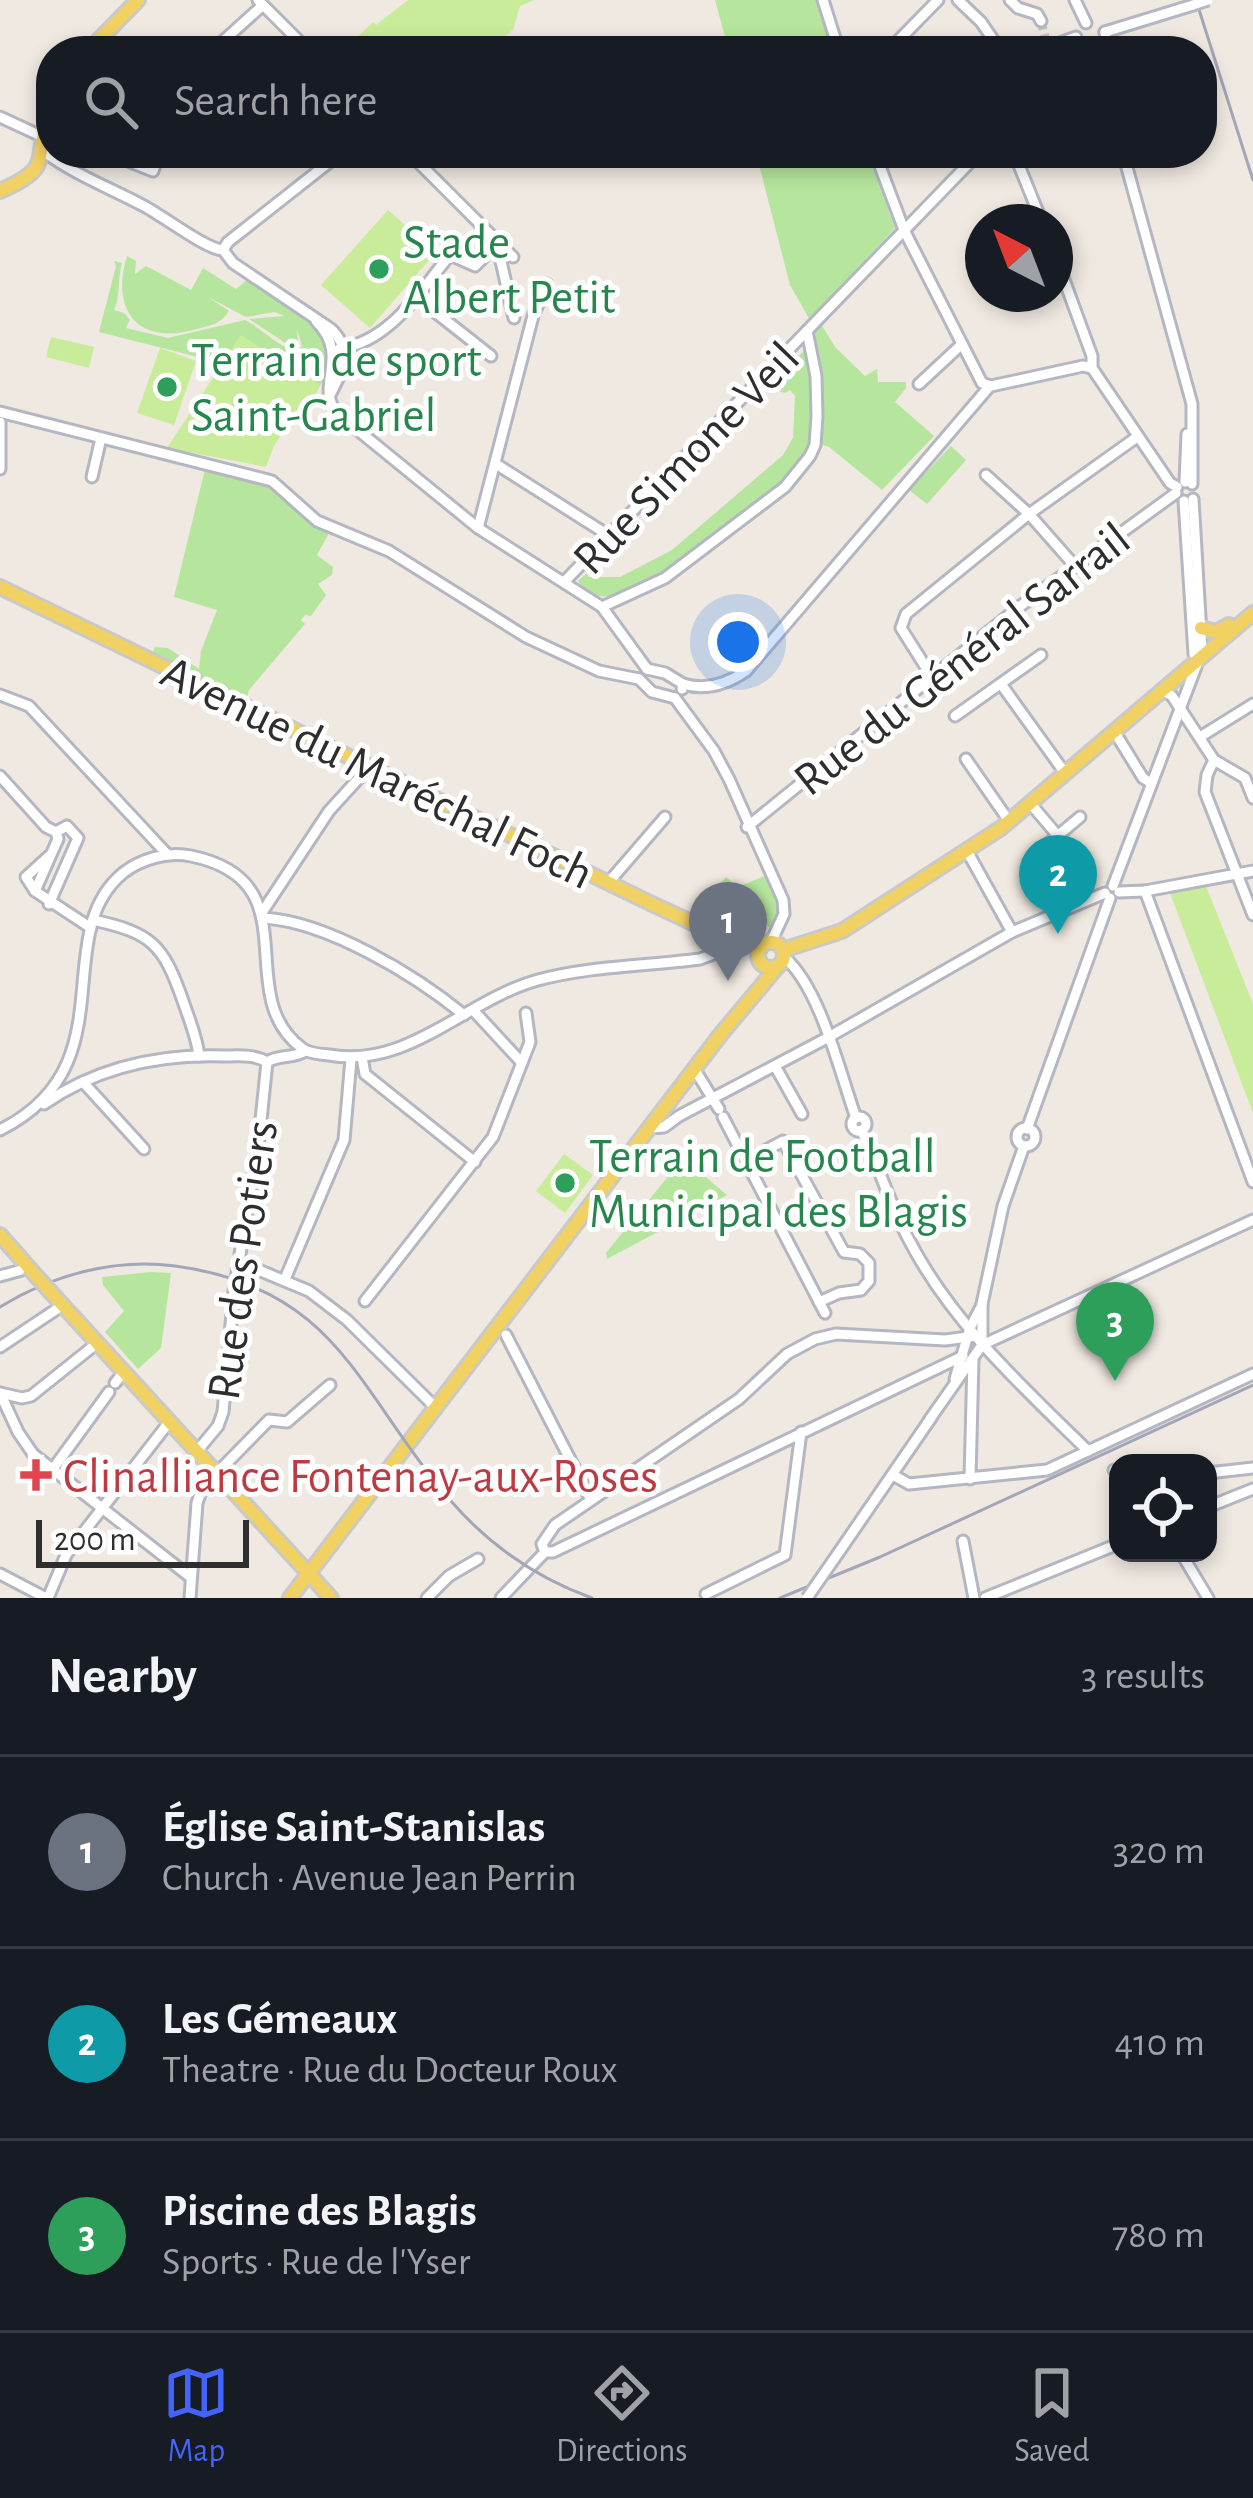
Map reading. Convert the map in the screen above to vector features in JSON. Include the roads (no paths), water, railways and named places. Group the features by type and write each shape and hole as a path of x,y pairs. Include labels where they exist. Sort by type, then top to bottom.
{"main road":[{"path":"103,36 138,0"},
{"path":"2,190 25,179 36,160"},
{"name":"Avenue du Maréchal Foch","path":"0,587 608,883 725,938 773,955"},
{"path":"1202,628 1222,631 1252,614"},
{"path":"290,1598 750,998 773,955 842,931 967,850 1030,803 1252,614"},
{"path":"0,1235 96,1344 116,1383 170,1421 331,1598"}],"street":[{"path":"823,0 834,36"},
{"path":"903,36 938,0"},
{"path":"958,0 991,36"},
{"path":"1010,0 1041,21"},
{"path":"1075,0 1086,23 1083,36"},
{"path":"1105,32 1208,0"},
{"path":"227,36 261,3 295,36"},
{"path":"1086,23 1099,24 1105,36"},
{"path":"0,117 36,141"},
{"path":"71,168 185,229 212,249 223,250"},
{"path":"223,250 322,168"},
{"path":"424,168 513,257"},
{"path":"881,168 904,230 982,382 989,387"},
{"name":"Rue Simone Veil","path":"564,582 964,168"},
{"path":"1020,168 1035,204"},
{"path":"1127,168 1187,390 1185,491 1192,639 1198,659"},
{"path":"0,205 2,190"},
{"path":"339,349 389,327 450,254 475,266 497,244"},
{"path":"497,244 514,318"},
{"path":"223,250 232,263 337,334 344,367 329,398 338,414 478,529 602,607 647,669 708,687 746,670 989,387 1092,368"},
{"path":"478,529 533,316 547,284"},
{"path":"416,297 490,356"},
{"path":"1073,304 1092,368 1170,483 1185,491"},
{"path":"602,607 654,585 784,487 810,456 817,416 816,376 807,332"},
{"path":"919,384 962,344"},
{"path":"0,469 0,417 272,481 317,521 389,551 533,641 676,698 714,751 782,900 784,914 773,955 794,965 804,984 856,1118 854,1128 863,1133 909,1240 962,1318 971,1348"},
{"path":"932,676 901,628 906,614 1029,514 1137,437"},
{"path":"92,477 101,438"},
{"path":"496,464 608,535"},
{"path":"986,475 1074,565"},
{"path":"807,1598 839,1552 902,1480 971,1348 1003,1206 1024,1146 1034,1139 1027,1129 1198,659 1202,628 1185,491"},
{"name":"Rue du Général Sarrail","path":"747,827 1074,565 1185,491"},
{"path":"956,716 1041,655"},
{"path":"638,679 647,669"},
{"path":"676,698 683,683"},
{"path":"1001,683 1065,773"},
{"path":"1162,690 1180,707 1214,760 1245,778 1253,798"},
{"path":"0,695 29,706 167,854"},
{"path":"1200,737 1253,704"},
{"path":"1114,731 1143,778 1151,783"},
{"path":"966,759 1009,820"},
{"path":"1214,760 1205,792 1253,915"},
{"path":"263,915 329,811 364,766"},
{"path":"0,776 56,832 58,839 34,891 49,904 92,924 130,928 161,950 170,964 200,1056"},
{"path":"1030,803 1058,836"},
{"path":"608,883 665,817"},
{"path":"1036,854 1080,817"},
{"path":"49,904 78,838 67,826 56,832"},
{"path":"967,850 1012,932"},
{"path":"0,1130 30,1113 62,1084 78,1036 92,924 111,885 125,871 167,854 195,856 245,882 263,915 267,992 282,1026 305,1051 357,1058 395,1052 514,989 550,977 700,959 711,955 725,938"},
{"path":"650,1127 672,1124 686,1112 719,1108 775,1066 1012,932 1112,892 1145,891 1253,871"},
{"path":"1145,891 1253,1182"},
{"path":"263,915 340,940 410,975 468,1012 521,1063"},
{"path":"514,989 520,1002"},
{"path":"346,1320 493,1137 530,1042 526,1013"},
{"path":"62,1084 83,1082 141,1060 200,1056 258,1057 267,1062 305,1051"},
{"path":"357,1058 365,1074 475,1162"},
{"path":"285,1279 344,1140 357,1058"},
{"name":"Rue des Potiers","path":"197,1450 210,1438 223,1412 238,1262 267,1062"},
{"path":"775,1066 802,1114"},
{"path":"694,1070 719,1108 836,1334"},
{"path":"83,1082 145,1149"},
{"path":"746,1161 783,1141 844,1252 860,1254 869,1262 869,1281 861,1290 839,1293 825,1312"},
{"path":"501,1598 545,1552 971,1348 1253,1220"},
{"path":"238,1262 309,1291 346,1320 434,1406"},
{"path":"0,1276 29,1268"},
{"path":"0,1347 60,1302"},
{"path":"970,1479 971,1348 982,1304"},
{"path":"545,1552 542,1544 549,1532 590,1500 739,1400 787,1354 836,1334 945,1340 971,1348 1088,1450"},
{"path":"506,1335 590,1500"},
{"path":"945,1340 971,1348"},
{"path":"0,1393 31,1396 96,1344"},
{"path":"902,1480 970,1479 1047,1470 1253,1374"},
{"path":"53,1469 116,1383"},
{"path":"190,1598 197,1503 212,1472 269,1420 287,1422 330,1385"},
{"path":"0,1393 33,1454 189,1576"},
{"path":"0,1574 28,1595 47,1598 66,1555 170,1421"},
{"path":"706,1594 785,1555 801,1432"},
{"path":"1217,1472 1253,1468"},
{"path":"1217,1504 1253,1489"},
{"path":"963,1541 974,1598"},
{"path":"985,1598 1109,1548"},
{"path":"427,1598 449,1576 478,1559"},
{"path":"1186,1562 1208,1598"}],"tunnel":[{"path":"1041,21 1045,36"}],"railway":[{"path":"1196,0 1207,36"},
{"path":"1217,66 1253,180"},
{"path":"0,1307 62,1278 107,1267 152,1264 230,1278 274,1297 310,1321 340,1351 418,1460 481,1531 533,1570 592,1598"},
{"path":"780,1598 880,1557 1253,1385"}],"place":[{"name":"Stade Albert Petit","path":"379,269"},
{"name":"Terrain de sport Saint-Gabriel","path":"167,387"},
{"name":"Les Gémeaux","path":"1058,934"},
{"name":"Église Saint-Stanislas","path":"728,981"},
{"name":"Terrain de Football Municipal des Blagis","path":"565,1183"},
{"name":"Piscine des Blagis","path":"1115,1381"},
{"name":"Clinalliance Fontenay-aux-Roses","path":"36,1475"}]}
